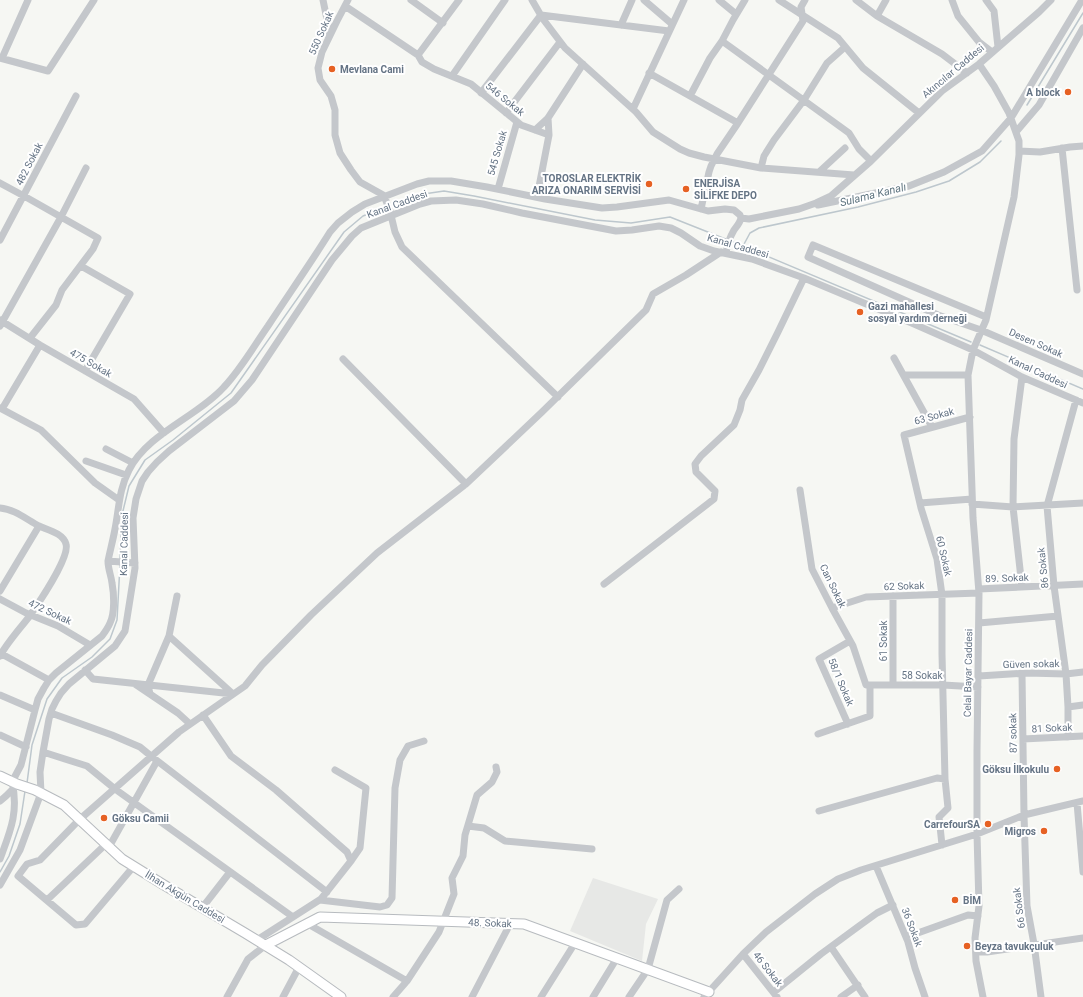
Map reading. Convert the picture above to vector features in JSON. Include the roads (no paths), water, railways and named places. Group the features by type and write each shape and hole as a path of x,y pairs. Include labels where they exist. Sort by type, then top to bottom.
{"main road":[{"name":"İlhan Akgün Caddesi","path":"0,776 14,785 38,792 64,805 122,859 164,886 266,945 341,997"},
{"name":"48. Sokak","path":"266,945 320,918 524,924 648,969 709,995"}],"street":[{"path":"28,0 1,58 48,71 94,0"},
{"path":"322,52 329,29 323,0"},
{"path":"411,0 443,23"},
{"path":"418,55 460,0"},
{"path":"452,76 505,0"},
{"path":"532,0 565,48 633,108 653,132 680,149 689,153 714,159 761,168 854,176"},
{"path":"621,25 632,0"},
{"path":"644,0 671,28"},
{"path":"633,108 684,0"},
{"path":"719,0 736,14"},
{"path":"690,96 710,58 722,41 745,0"},
{"path":"779,0 838,38 863,68 919,114"},
{"path":"701,209 709,172 714,159 803,21 801,7 805,0"},
{"path":"856,0 877,16 942,54 967,73"},
{"path":"877,16 886,0"},
{"path":"952,0 958,16 979,42 992,52"},
{"path":"986,0 994,11 998,47"},
{"name":"Akıncılar Caddesi","path":"799,209 831,196 942,92 979,64 1051,0"},
{"path":"741,218 749,219 909,186 944,172 982,150 1011,118 1082,0"},
{"name":"550 Sokak","path":"347,3 322,52 318,68 320,80 331,96 336,110 335,135 340,153 360,182 385,196"},
{"name":"546 Sokak","path":"347,3 418,55 422,62 434,69 471,84 516,122 549,135"},
{"path":"541,15 621,25 671,28"},
{"path":"481,93 541,15"},
{"path":"1016,132 1038,105 1083,28"},
{"path":"722,41 849,133 859,149 870,161"},
{"path":"506,113 560,42"},
{"path":"761,168 764,156 774,140 804,100 827,63 845,47"},
{"path":"535,130 548,118 583,64"},
{"name":"Celal Bayar Caddesi","path":"979,64 994,86 1011,118 1019,141 1014,197 986,316 973,350 968,375 972,501 979,591 977,751 979,906 975,938 976,961 983,997"},
{"path":"649,73 738,123"},
{"name":"482 Sokak","path":"0,240 76,96"},
{"path":"537,197 549,135 548,118"},
{"name":"545 Sokak","path":"498,189 516,122"},
{"path":"1019,151 1040,152 1083,146"},
{"path":"819,172 845,148"},
{"path":"1062,148 1077,290"},
{"path":"1,323 61,217 86,168"},
{"path":"0,801 6,796 14,785 22,765 38,699 49,680 66,664 102,636 111,622 113,597 108,567 111,562 119,500 126,475 133,463 142,452 164,433 213,397 227,384 330,232 338,223 365,204 417,184 429,181 451,181 602,208 617,208 669,200 708,211 725,209 734,210 740,214 740,222 734,230 723,253 653,294 646,310 558,397 466,484 377,553 311,614 262,665 245,686 179,732 79,820 40,860 27,864 18,876 76,925 85,924 134,866"},
{"path":"0,183 98,238 93,249 62,290 56,305 30,338"},
{"path":"385,196 395,232 402,247 558,397"},
{"name":"Kanal Caddesi","path":"38,792 43,752 51,713 56,701 61,693 85,670 115,646 125,631 135,575 132,563 134,509 142,481 148,472 169,451 223,411 242,393 332,260 352,236 361,228 420,204 431,201 456,200 483,204 616,231 659,226 671,228 700,246 714,251 752,259 804,278 920,326 973,350 1022,377 1080,401"},
{"name":"Desen Sokak","path":"986,316 813,244 808,257 938,315 981,330 1083,374"},
{"path":"81,266 130,294 85,371"},
{"path":"604,584 714,499 715,491 696,472 695,464 700,456 734,425 742,400 772,345 804,278"},
{"name":"475 Sokak","path":"1,323 30,338 134,399 164,433"},
{"path":"40,345 1,408 40,430 95,483 119,500"},
{"path":"894,358 932,427"},
{"path":"343,359 466,484"},
{"path":"904,375 968,375"},
{"path":"1022,377 1014,439 1013,507 1022,587"},
{"name":"86 Sokak","path":"1068,737 1066,674 1054,586 1047,506 1080,401"},
{"name":"63 Sokak","path":"904,434 970,417"},
{"name":"60 Sokak","path":"904,434 920,503 937,559 942,595 945,779 948,808 939,817 942,845"},
{"path":"106,449 133,463"},
{"path":"86,461 126,475"},
{"name":"Can Sokak","path":"800,490 812,569 853,646 868,685"},
{"path":"920,503 972,501 1013,507 1083,503"},
{"path":"0,508 8,509 61,536 66,543 66,549 60,567 30,614 0,654 49,680"},
{"path":"0,591 39,526"},
{"path":"111,562 132,563"},
{"name":"89. Sokak","path":"979,591 1083,584"},
{"name":"62 Sokak","path":"832,608 866,597 942,595 979,591"},
{"path":"150,694 148,685 169,636 177,596"},
{"name":"61 Sokak","path":"893,596 893,685"},
{"name":"472 Sokak","path":"0,599 58,626 90,645"},
{"path":"979,623 1058,616"},
{"path":"169,636 233,694"},
{"name":"58/1 Sokak","path":"848,724 819,660 850,641"},
{"path":"85,670 93,679 233,694"},
{"name":"Güven sokak","path":"979,676 1066,674 1083,672"},
{"name":"87 sokak","path":"1022,674 1024,815"},
{"path":"134,684 178,713 190,724"},
{"name":"58 Sokak","path":"868,685 943,685 978,687"},
{"name":"58/1 Sokak","path":"818,734 870,716 868,685"},
{"path":"0,695 35,710"},
{"path":"1068,707 1083,705"},
{"path":"51,713 112,735 140,747 327,892"},
{"path":"203,715 231,756 276,790 347,852 351,861"},
{"path":"0,735 26,747"},
{"name":"81 Sokak","path":"1023,739 1083,736"},
{"path":"320,900 380,907 387,905 392,898 394,788 400,760 408,746 424,741"},
{"path":"43,752 87,766 134,803 293,917"},
{"path":"47,900 108,846 157,761"},
{"path":"393,997 407,981 439,932 444,921 454,894 452,878 463,856 465,835 477,796 492,782 497,772 496,767"},
{"path":"257,940 320,900 360,848 366,788 335,770"},
{"path":"819,811 937,778 945,779"},
{"path":"0,859 3,844 11,830 14,814 14,785"},
{"path":"0,885 20,850 38,792"},
{"path":"709,995 743,954 766,932 815,894 838,879 977,834 1024,815 1080,802 1083,872"},
{"name":"66 Sokak","path":"1024,815 1027,906 1041,997"},
{"path":"468,826 484,828 505,841 592,848"},
{"name":"36 Sokak","path":"876,866 906,936 925,997"},
{"path":"202,908 230,872"},
{"path":"629,997 648,969 667,900 679,890"},
{"path":"775,995 831,947 877,913 893,905"},
{"path":"906,936 968,915 978,916"},
{"path":"308,924 407,981"},
{"path":"472,997 510,924"},
{"path":"976,952 987,952 1083,938"},
{"path":"542,997 576,943"},
{"path":"227,997 248,959 266,945"},
{"path":"831,947 865,997"},
{"name":"46 Sokak","path":"743,954 775,995"},
{"path":"593,997 617,958"},
{"path":"282,997 299,967"},
{"path":"841,997 858,985"}],"waterway":[{"name":"Sulama Kanalı","path":"1027,105 1083,13"},
{"name":"Sulama Kanalı","path":"743,246 750,233 759,228 858,207 916,192 949,181 980,162 1001,141"},
{"path":"395,203 417,195 444,191 595,220 631,223 670,217 728,240"},
{"path":"120,559 122,515 129,486 145,460 173,440 231,393 344,232 363,216 386,207"},
{"path":"731,241 971,342"},
{"path":"980,345 1083,389"},
{"path":"27,783 32,745 47,699 62,678 92,657 110,639 117,620 120,565"},
{"path":"0,872 9,856 20,824 25,791"}],"place":[{"name":"Mevlana Cami","path":"332,69"},
{"name":"A block","path":"1068,92"},
{"name":"TOROSLAR ELEKTRİK ARIZA ONARIM SERVİSİ","path":"649,184"},
{"name":"ENERJİSA SİLİFKE DEPO","path":"686,189"},
{"name":"Gazi mahallesi sosyal yardım derneği","path":"860,312"},
{"name":"Göksu İlkokulu","path":"1057,769"},
{"name":"Göksu Camii","path":"104,818"},
{"name":"CarrefourSA","path":"988,824"},
{"name":"Migros","path":"1044,831"},
{"name":"BİM","path":"955,900"},
{"name":"Beyza tavukçuluk","path":"967,946"}]}
